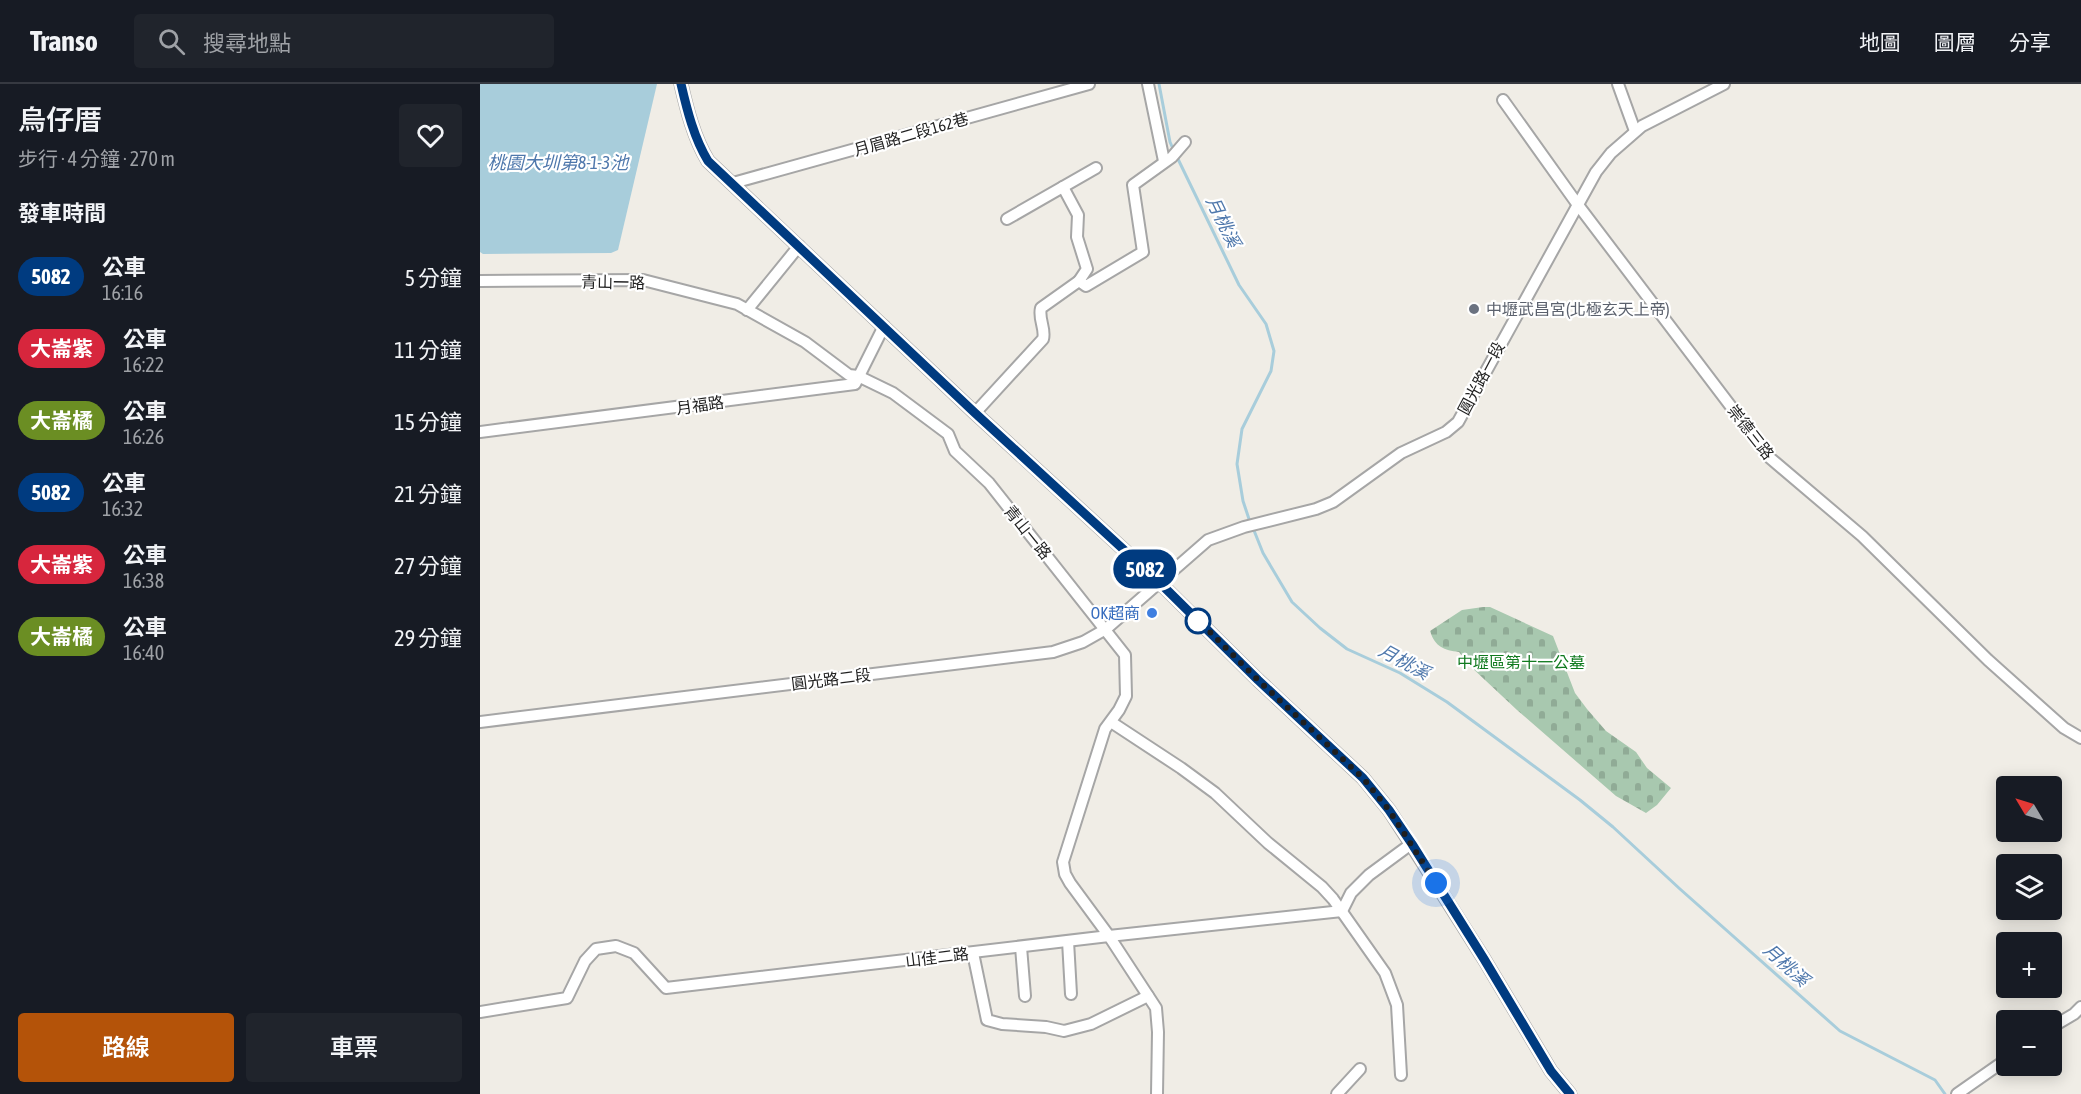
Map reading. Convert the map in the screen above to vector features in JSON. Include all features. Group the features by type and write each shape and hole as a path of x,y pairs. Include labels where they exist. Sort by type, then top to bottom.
{"street":[{"path":"681,84 687,112 708,161 975,413 1160,583 1258,680 1363,778 1389,810 1412,844 1551,1071 1570,1094"},
{"name":"月眉路二段162巷","path":"733,183 1089,84"},
{"path":"1148,84 1168,159"},
{"path":"1618,84 1635,131"},
{"name":"圓光路一段","path":"1160,583 1208,540 1244,527 1316,509 1333,502 1401,453 1446,432 1458,422 1596,172 1611,153 1635,131 1724,84"},
{"name":"崇德三路","path":"1503,100 1578,205 1770,458 1862,536 1997,668 2064,728 2081,738"},
{"path":"1078,281 1086,286 1143,252 1133,184 1168,159 1185,142"},
{"path":"1007,219 1096,168"},
{"path":"975,413 1043,339 1041,308 1078,281 1087,269 1077,237 1078,215 1063,188"},
{"path":"747,310 799,246"},
{"name":"青山一路","path":"480,281 643,280 737,304 805,342 849,375 858,376 892,393 948,434 955,451 989,483 1125,655 1126,696 1105,729 1063,862 1065,874 1070,883 1110,936 1156,1008 1157,1094"},
{"path":"858,376 884,326"},
{"name":"月福路","path":"480,432 855,384 858,376"},
{"name":"圓光路二段","path":"480,722 1053,652 1083,642 1106,629 1160,583"},
{"path":"1111,722 1215,793 1268,843 1322,887 1342,911 1385,974 1397,1005 1401,1075"},
{"path":"1342,911 1351,893 1363,881 1412,844"},
{"name":"山佳二路","path":"480,1012 567,998 585,961 596,949 616,946 634,953 666,988 1342,911"},
{"path":"1068,941 1071,994"},
{"path":"1021,947 1025,996"},
{"path":"973,953 987,1020 1002,1024 1046,1027 1064,1031 1091,1024 1148,996"},
{"path":"2062,1021 2079,1012"},
{"path":"1957,1094 1996,1067"},
{"path":"1337,1094 1360,1069"}],"green space":[{"name":"中壢區第十一公墓","path":"1490,607 1553,636 1575,693 1587,709 1606,731 1636,752 1647,768 1671,788 1657,805 1646,813 1616,796 1517,710 1469,665 1459,652 1445,649 1437,644 1430,631 1462,610"}],"water":[{"name":"桃園大圳第8-1-3池","path":"480,84 657,84 618,250 611,253 483,254 480,252"}],"waterway":[{"name":"月桃溪","path":"1159,84 1170,142 1174,151"},
{"name":"月桃溪","path":"1177,157 1239,285 1266,324 1274,351 1271,371 1242,429 1237,464 1243,501 1250,522"},
{"name":"月桃溪","path":"1253,528 1263,553 1292,602 1320,628 1347,649 1400,673 1447,702 1580,800 1840,1031 1935,1080 1945,1094"}],"bus line":[{"name":"5082","path":"681,84 687,112 708,161 975,413 1160,583 1258,680 1363,778 1389,810 1412,844 1551,1071 1570,1094"}],"place":[{"name":"中壢武昌宮(北極玄天上帝)","path":"1474,309"},
{"name":"OK超商","path":"1152,613"}],"route":[{"path":"1198,621 1193,615 1258,680 1363,778 1389,810 1436,883"}]}
